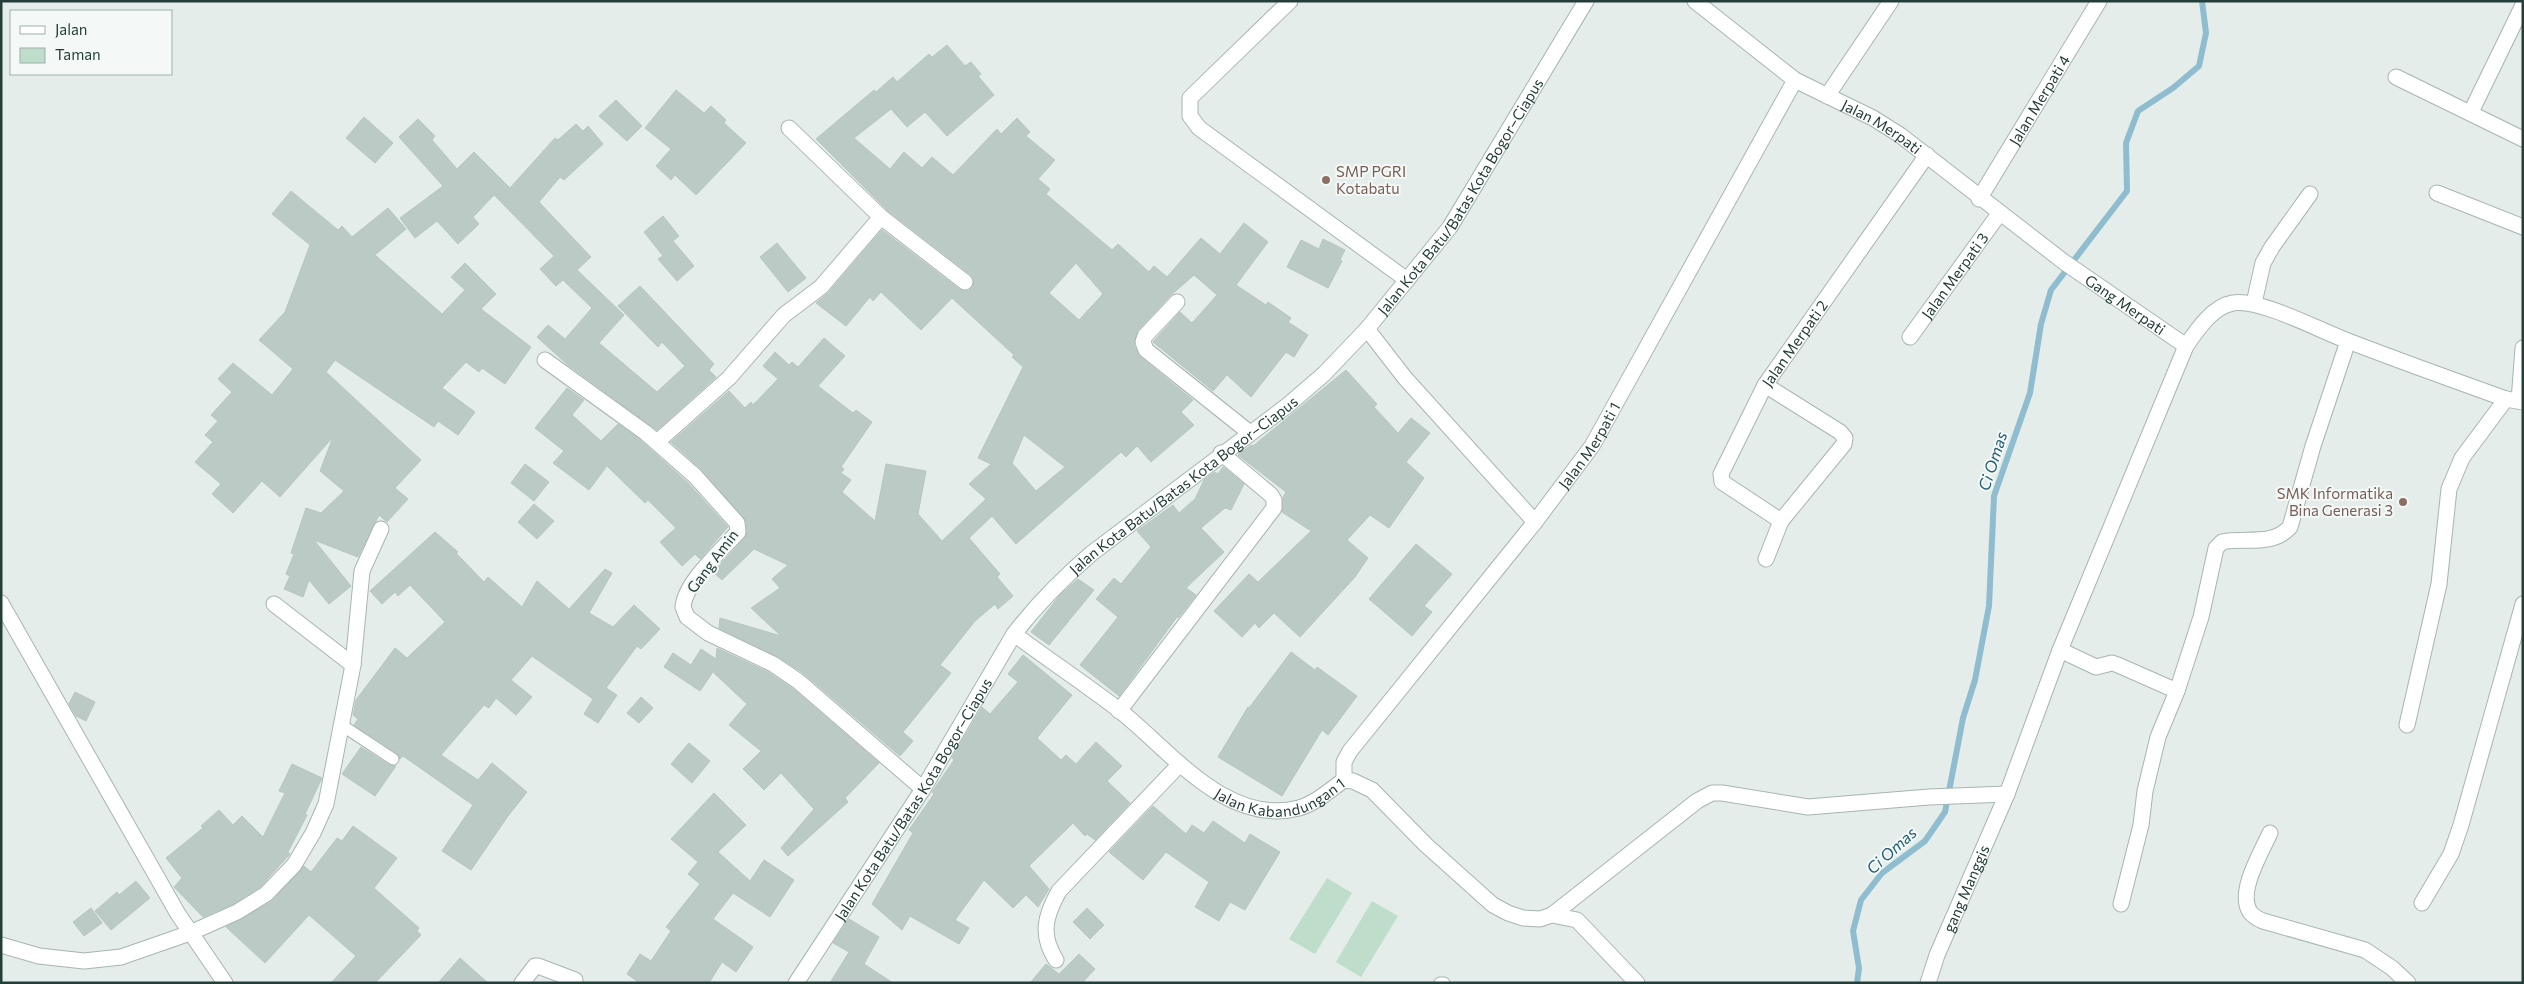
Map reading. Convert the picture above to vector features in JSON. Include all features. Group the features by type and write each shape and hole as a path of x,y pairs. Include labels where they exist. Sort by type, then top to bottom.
{"street":[{"path":"1290,1 1190,98 1190,116 1199,128 1407,280"},
{"name":"Jalan Kota Batu/Batas Kota Bogor–Ciapus","path":"796,983 922,789 1014,634 1062,579 1092,553 1221,453 1250,433 1324,374 1367,329 1445,234 1472,195 1586,1"},
{"name":"Jalan Merpati","path":"1695,1 1795,80 1874,118 1927,155 1979,199 2064,262"},
{"path":"1827,96 1891,1"},
{"name":"Jalan Merpati 4","path":"1979,199 2099,1"},
{"path":"2471,112 2519,23 2523,5"},
{"path":"2396,77 2523,139"},
{"name":"Jalan Merpati 1","path":"1344,780 1344,762 1350,751 1535,522 1592,446 1795,80"},
{"path":"789,128 881,217 965,282"},
{"name":"Jalan Merpati 2","path":"1781,521 1720,478 1765,385 1927,155"},
{"path":"2437,193 2523,227"},
{"path":"2310,194 2272,247 2263,263 2254,303 2348,341 2516,401"},
{"name":"Jalan Merpati 3","path":"1910,336 1999,214"},
{"path":"656,442 729,378 784,315 821,287 836,272 881,217"},
{"name":"Gang Merpati","path":"2064,262 2186,346"},
{"path":"1177,302 1145,336 1143,342 1146,350 1250,433"},
{"name":"gang Manggis","path":"1928,983 1937,956 2007,794 2060,650 2186,346 2195,332 2218,310 2232,303 2254,303"},
{"path":"1367,329 1406,380 1535,522"},
{"path":"2121,904 2141,825 2145,791 2158,736 2177,691 2201,617 2216,548 2222,542 2229,540 2270,540 2283,535 2290,527 2313,446 2348,341"},
{"path":"2407,724 2439,584 2449,489 2462,458 2516,401 2523,348"},
{"name":"Gang Amin","path":"545,360 656,442 695,476 739,526 738,532 688,592 683,607 687,617 708,633 773,664 792,676 922,789"},
{"path":"1765,385 1840,432 1845,438 1844,444 1781,521 1766,559"},
{"path":"1119,711 1274,508 1274,500 1271,495 1221,453"},
{"path":"1,945 40,956 103,960 140,951 190,933 236,912 266,894 294,865 313,833 326,804 353,665 362,571 381,529"},
{"path":"1,604 190,933 225,983"},
{"path":"274,604 353,665"},
{"path":"2422,903 2451,854 2461,825 2523,604"},
{"name":"Jalan Kabandungan 1","path":"1014,634 1119,711 1198,779 1232,800 1269,810 1298,808 1310,803 1344,780 1354,781 1372,790 1433,852 1494,905 1508,913 1523,918 1540,919 1552,915 1577,920 1637,983"},
{"path":"2060,650 2096,666 2112,663 2118,665 2177,691"},
{"path":"1056,960 1049,948 1046,930 1048,910 1058,891 1180,764"},
{"path":"1552,915 1697,801 1712,793 1732,794 1808,807 2007,794"},
{"path":"2270,833 2247,886 2245,902 2251,914 2263,921 2365,950 2392,968 2408,983"},
{"path":"522,983 535,966 575,980"}],"lane":[{"path":"342,726 393,759"}],"green space":[{"path":"1327,878 1352,893 1315,954 1289,939"},
{"path":"1372,901 1398,916 1361,977 1336,962"}],"building":[{"path":"947,45 965,66 971,62 981,74 978,76 994,95 947,136 925,112 907,127 891,109 854,138 890,169 904,152 922,168 932,157 953,175 997,129 1001,134 1017,118 1030,132 1026,136 1055,160 1038,179 1050,189 1046,194 1112,250 1118,244 1149,272 1154,266 1167,277 1201,238 1220,254 1244,223 1268,242 1236,285 1266,305 1268,302 1291,318 1288,322 1308,335 1294,357 1286,352 1251,397 1227,375 1213,391 1153,342 1180,312 1192,323 1217,295 1194,275 1170,296 1138,330 1134,345 1140,357 1193,400 1181,412 1194,425 1151,462 1137,446 1126,457 1121,452 1016,544 992,516 969,538 1000,574 997,577 1013,596 998,609 995,604 975,621 940,665 951,673 903,732 913,741 900,756 803,673 777,656 719,628 720,618 781,636 751,608 780,588 772,579 788,565 754,549 722,580 713,572 745,538 747,531 746,521 702,470 671,442 729,391 745,408 751,402 753,405 778,379 763,366 775,352 789,365 792,362 798,367 824,338 845,356 818,386 853,413 856,410 872,422 841,467 844,469 841,473 851,480 842,492 875,521 886,464 926,471 918,514 942,541 986,499 969,484 991,464 978,458 1023,367 1012,357 1014,355 952,298 921,330 881,292 873,301 870,297 846,326 816,303 828,293 882,230 959,289 968,291 973,287 974,279 971,275 887,210 816,139 874,90 876,92 893,77 897,82 929,54 932,57","holes":["1076,263 1103,294 1079,320 1049,293","1024,435 1065,467 1036,491 1012,463"]},
{"path":"676,90 704,113 711,106 726,120 724,123 746,143 696,195 675,175 671,180 656,166 671,149 645,128"},
{"path":"616,100 642,126 627,141 599,116"},
{"path":"364,117 393,143 375,163 346,138"},
{"path":"418,119 435,136 432,140 457,169 474,152 510,188 555,138 558,140 576,124 583,131 588,126 603,144 564,180 560,177 539,202 591,257 577,270 624,315 599,343 657,392 685,366 662,342 658,347 618,306 640,286 714,364 709,370 716,377 657,430 568,365 537,337 548,325 565,339 592,308 563,280 556,286 540,269 554,256 494,195 473,217 479,224 458,244 437,221 415,238 400,218 443,186 399,137"},
{"path":"291,191 338,230 342,226 352,237 388,208 406,229 375,255 442,314 465,290 451,277 465,263 496,294 481,309 531,347 505,384 482,368 479,372 466,362 442,388 475,412 458,435 438,421 434,427 335,360 326,372 421,460 395,488 408,499 387,522 379,515 358,557 314,540 351,586 329,604 309,580 303,597 284,589 290,576 286,574 294,554 291,553 306,508 321,513 344,491 320,471 333,437 280,497 262,481 233,513 212,494 221,484 195,462 213,442 205,435 218,421 211,415 232,392 218,379 233,363 272,395 293,369 259,340 285,312 310,245 272,214"},
{"path":"663,216 679,236 673,241 694,266 677,281 658,259 663,256 644,232"},
{"path":"1323,239 1345,250 1340,260 1342,261 1328,288 1287,267 1301,240 1319,249"},
{"path":"777,243 806,278 788,292 760,257"},
{"path":"1346,370 1377,404 1374,407 1398,433 1411,418 1430,433 1406,462 1424,478 1389,528 1370,515 1347,540 1368,558 1355,577 1300,637 1274,613 1259,628 1255,623 1242,637 1214,611 1249,574 1258,582 1311,531 1282,512 1283,497 1286,492 1238,455 1251,445 1253,446"},
{"path":"567,388 584,400 572,415 601,441 618,424 640,440 688,483 728,527 700,559 695,554 682,566 660,542 676,528 648,500 645,503 607,466 589,490 553,463 564,451 535,428"},
{"path":"525,464 549,482 534,501 511,483"},
{"path":"1223,467 1244,484 1231,510 1225,508 1201,528 1224,552 1186,588 1196,595 1177,617 1119,696 1080,665 1118,617 1096,599 1114,578 1121,584 1151,547 1137,531 1173,505 1179,513 1195,499 1204,480 1215,472 1218,474"},
{"path":"534,504 554,521 537,539 518,522"},
{"path":"435,532 458,552 456,553 484,582 488,577 522,607 537,581 569,609 605,569 612,573 589,613 613,627 634,605 660,629 641,649 637,646 606,688 617,695 598,723 584,714 593,699 532,656 511,680 532,697 516,715 496,698 489,708 484,705 441,755 478,780 492,763 527,792 471,870 442,851 473,805 403,756 400,759 397,753 354,725 358,719 353,715 356,700 395,648 407,658 445,622 410,585 398,596 395,592 382,604 370,591"},
{"path":"1416,544 1452,574 1424,606 1432,612 1412,636 1369,599"},
{"path":"1078,579 1094,590 1049,645 1031,632 1060,595"},
{"path":"717,648 768,672 792,688 879,763 845,798 848,802 788,856 781,848 814,809 781,773 764,790 743,769 761,751 729,725 747,704 714,673 715,669 700,691 664,667 673,653 691,665 701,649 716,659"},
{"path":"1291,652 1315,670 1317,667 1357,696 1328,735 1322,730 1282,796 1218,757 1248,707"},
{"path":"1023,655 1072,695 1037,738 1061,760 1066,755 1076,764 1096,742 1122,766 1107,781 1130,803 1095,840 1087,834 1085,836 1073,823 1029,866 1049,889 1038,907 1026,895 1013,908 984,880 955,920 969,928 959,944 910,916 902,930 872,904 913,833 909,830 934,794 932,792 954,760 952,758 982,707 990,714 1018,682 1008,674"},
{"path":"75,692 95,702 86,721 76,716 69,704"},
{"path":"641,697 653,708 639,723 627,713"},
{"path":"689,743 710,761 692,783 671,764"},
{"path":"361,747 389,765 396,766 375,796 342,774"},
{"path":"292,764 322,778 305,814 307,815 288,852 290,854 260,887 233,904 203,917 174,887 182,878 166,858 203,828 201,826 219,810 233,825 242,816 263,837 285,793 279,791"},
{"path":"714,793 746,825 718,852 750,881 764,860 794,880 770,917 733,893 713,919 753,947 736,972 722,962 709,983 640,983 627,974 640,954 651,961 671,931 666,927 700,884 688,874 698,862 671,839"},
{"path":"1153,806 1186,834 1192,825 1204,833 1213,821 1245,843 1250,834 1280,852 1245,910 1230,902 1219,921 1195,907 1209,882 1166,852 1143,880 1109,852"},
{"path":"353,826 397,858 374,888 419,928 417,931 421,935 375,983 331,983 356,956 309,915 265,963 226,927 271,902 304,866 311,872 337,838 342,841"},
{"path":"136,881 150,898 111,930 95,911 117,892 119,895"},
{"path":"91,908 102,923 84,936 73,922"},
{"path":"1087,908 1104,925 1090,939 1073,922"},
{"path":"849,919 879,937 864,964 893,983 830,983 849,952 833,943"},
{"path":"1079,954 1095,969 1082,983 1030,983 1046,964 1059,974"},
{"path":"460,958 488,983 438,983"}],"waterway":[{"name":"Ci Omas","path":"1857,983 1859,968 1853,931 1861,900 1882,873 1925,841 1945,812 1963,718 1975,680 1989,606 1994,496 2030,393 2041,324 2051,290 2127,191 2126,143 2138,111 2173,88 2199,66 2206,33 2202,1"}],"place":[{"name":"SMP PGRI Kotabatu","path":"1326,180"},
{"name":"SMK Informatika Bina Generasi 3","path":"2403,502"}]}
